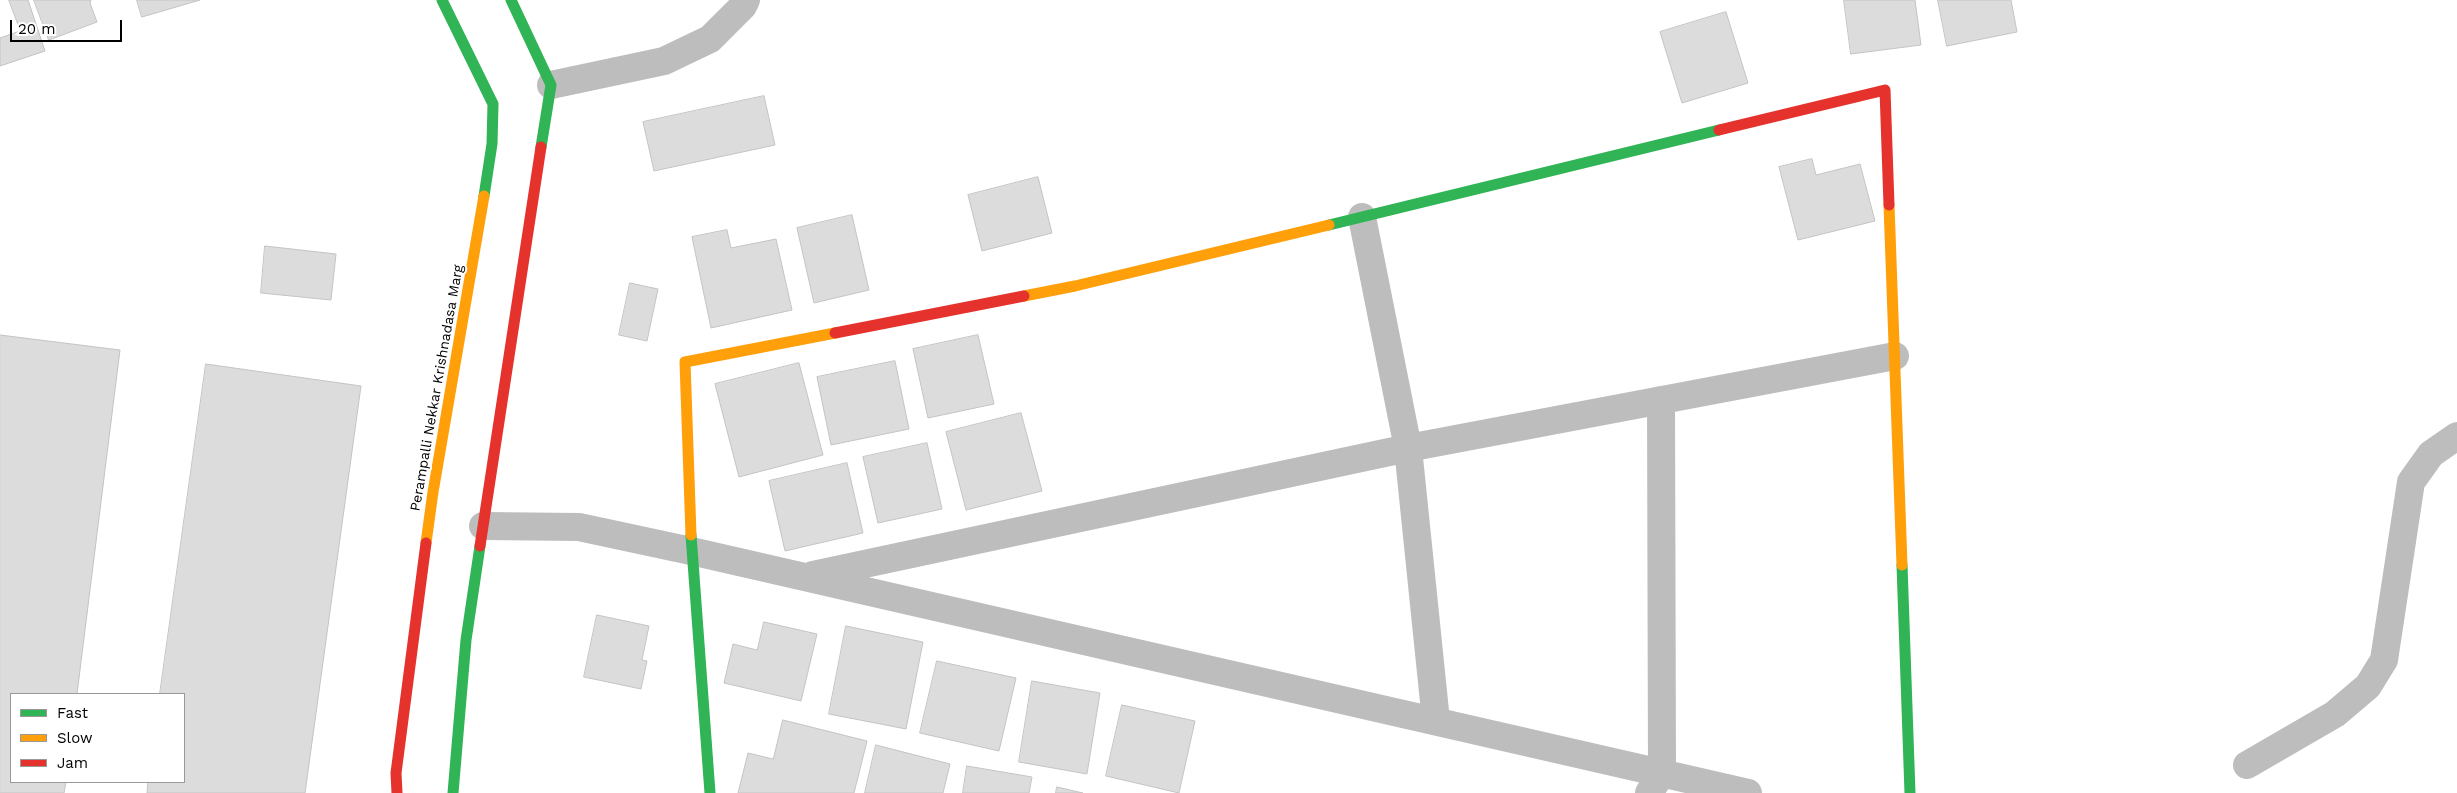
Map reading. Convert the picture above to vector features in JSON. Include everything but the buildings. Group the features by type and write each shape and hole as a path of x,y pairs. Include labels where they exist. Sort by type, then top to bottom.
{"street":[{"name":"Perampalli Nekkar Krishnadasa Marg","path":"398,793 396,773 433,492 471,281 492,144 493,104 442,0"},
{"path":"453,793 466,640 551,85 511,0"},
{"path":"551,85 664,62 710,38 743,6 746,0"},
{"path":"710,793 691,551 685,362 1075,286 1885,90 1910,793"},
{"path":"1362,217 1408,448 1436,721"},
{"path":"804,576 1408,448 1895,356"},
{"path":"1655,783 1661,400"},
{"path":"2247,765 2335,714 2368,686 2384,660 2411,482 2431,454 2457,436"},
{"path":"483,526 579,527 804,576 1436,721 1655,783 1748,793"}],"traffic: fast":[{"path":"442,0 493,104 492,144 484,196"},
{"path":"511,0 551,85 541,147"},
{"path":"1329,225 1719,130"},
{"path":"691,535 710,793"},
{"path":"453,793 466,640 480,546"},
{"path":"1902,565 1910,793"}],"traffic: slow":[{"path":"426,543 433,492 484,196"},
{"path":"1889,205 1902,565"},
{"path":"1024,296 1075,286 1329,225"},
{"path":"691,535 685,362 835,333"}],"traffic: jam":[{"path":"1719,130 1885,90 1889,205"},
{"path":"480,546 541,147"},
{"path":"835,333 1024,296"},
{"path":"397,793 396,773 426,543"}]}
